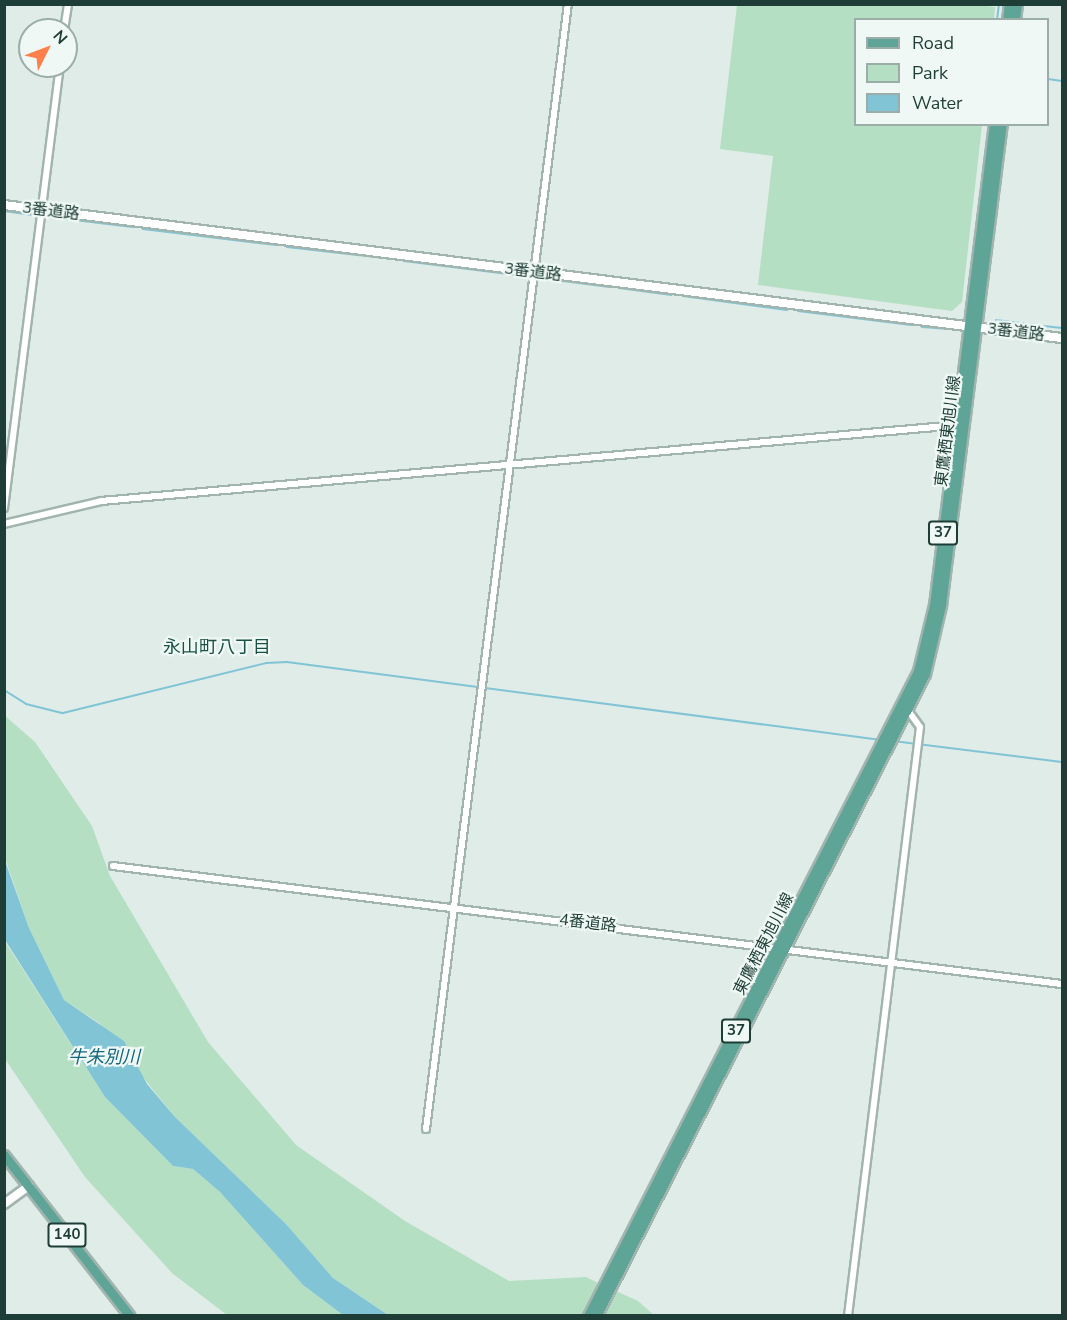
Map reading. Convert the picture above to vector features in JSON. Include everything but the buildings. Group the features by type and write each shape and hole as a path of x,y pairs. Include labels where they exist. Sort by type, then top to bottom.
{"main road":[{"name":"東鷹栖東旭川線","path":"596,1316 906,708 934,605 960,424 994,126"},
{"name":"東鷹栖東旭川線","path":"972,326 1002,126"},
{"name":"東鷹栖東旭川線","path":"588,1316 783,948"},
{"name":"140","path":"4,1155 130,1316"}],"street":[{"path":"426,1129 568,4"},
{"path":"4,508 58,78"},
{"name":"3番道路","path":"4,205 1062,338"},
{"path":"4,524 101,501 960,424"},
{"path":"848,1316 919,739 920,727 906,708"},
{"name":"4番道路","path":"113,866 454,905 1062,984"},
{"path":"4,1204 29,1186"}],"green space":[{"path":"971,4 995,7 994,18 854,18 854,126 982,126 962,302 952,311 758,285 773,156 720,149 737,5"},
{"path":"4,715 35,742 92,826 110,876 208,1042 296,1145 405,1221 509,1281 586,1277 604,1286 588,1315 388,1315 333,1278 286,1224 175,1117 99,1023 64,1000 29,928 5,858"},
{"path":"4,940 105,1097 173,1166 193,1169 220,1192 303,1285 343,1315 227,1315 172,1273 85,1177 5,1059"},
{"path":"616,1291 638,1301 654,1315 603,1315"}],"water":[{"name":"牛朱別川","path":"4,858 29,928 64,1000 124,1041 147,1084 175,1117 286,1224 333,1278 388,1315 343,1315 303,1285 220,1192 193,1169 173,1166 105,1097 5,940"}],"waterway":[{"path":"997,18 999,4"},
{"path":"1049,79 1062,81"},
{"path":"4,211 31,215"},
{"path":"50,217 132,227"},
{"path":"143,229 276,245"},
{"path":"287,247 393,259"},
{"path":"404,261 525,276"},
{"path":"540,278 609,287"},
{"path":"619,288 672,295"},
{"path":"683,296 787,310"},
{"path":"798,311 911,325"},
{"path":"996,320 1036,325"},
{"path":"1044,326 1062,328"},
{"path":"922,327 949,329"},
{"path":"4,690 26,704 63,713 266,663 287,662 881,740"},
{"path":"893,741 1062,762"}],"district":[{"name":"永山町八丁目","path":"217,647"}]}
